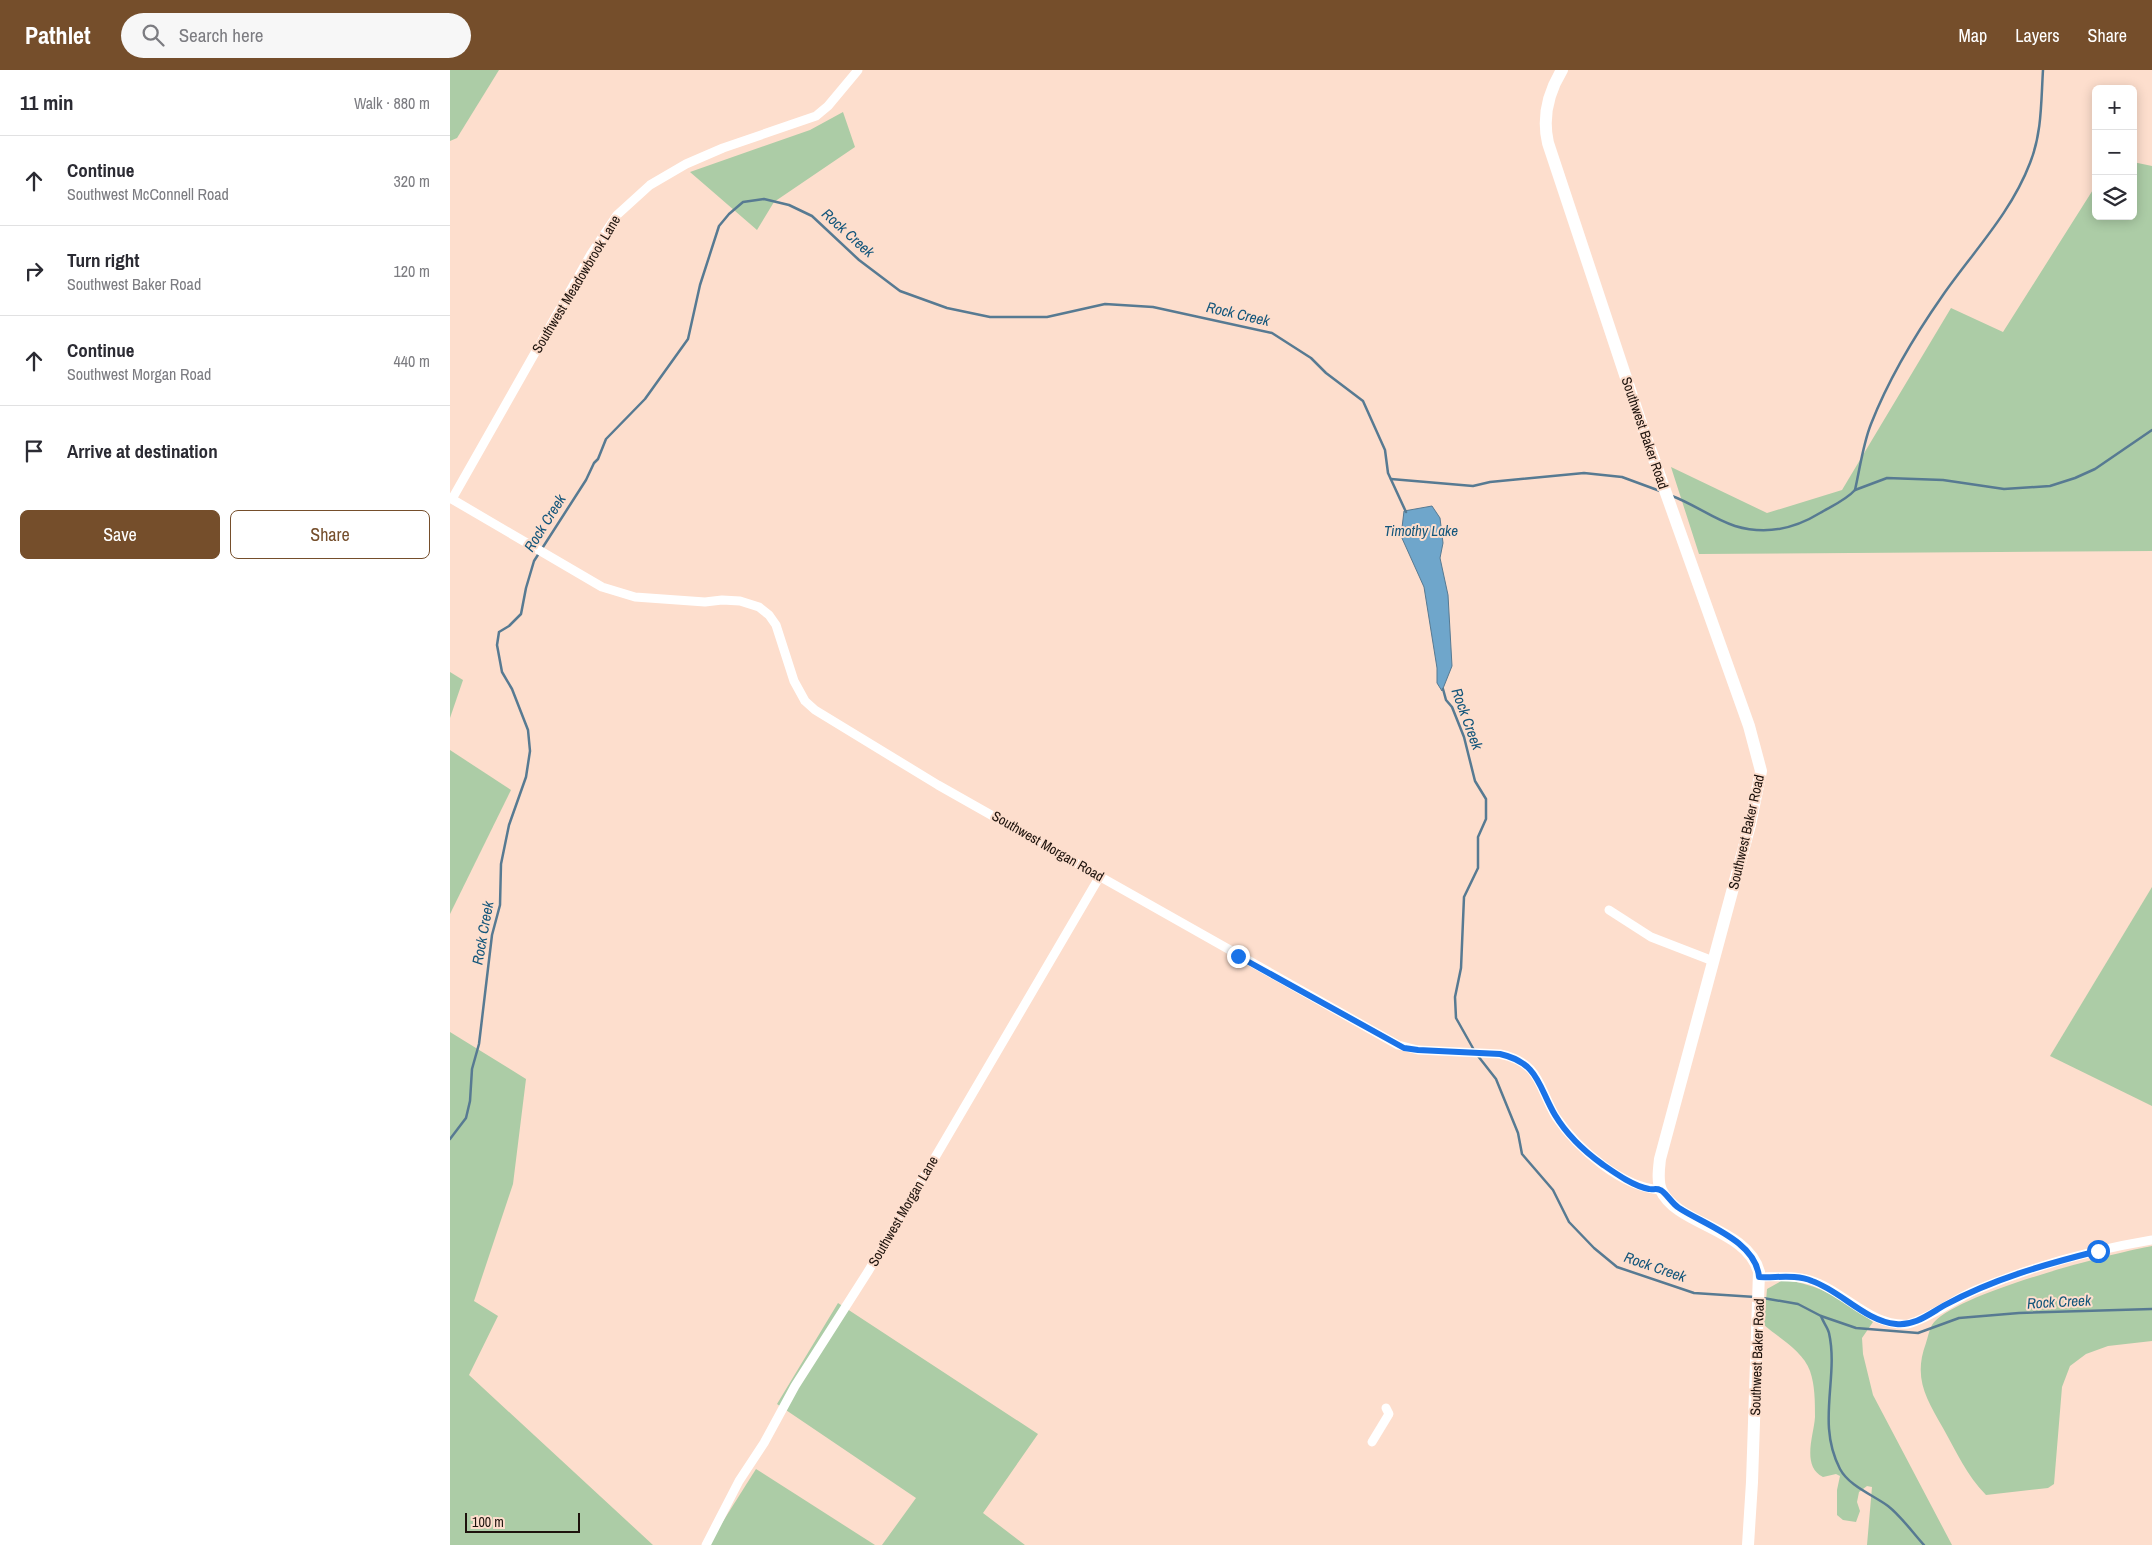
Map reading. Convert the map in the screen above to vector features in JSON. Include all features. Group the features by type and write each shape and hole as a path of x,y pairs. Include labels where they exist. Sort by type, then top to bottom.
{"main road":[{"name":"Southwest Baker Road","path":"1562,70 1551,90 1546,111 1545,130 1549,148 1641,423 1749,726 1760,766 1758,791 1660,1159 1659,1176 1661,1190 1678,1208 1738,1244 1756,1264 1759,1277 1748,1545"}],"street":[{"name":"Southwest Meadowbrook Lane","path":"451,498 591,254 623,208 650,185 686,164 723,148 816,116 828,106 858,70"},
{"name":"Southwest Morgan Road","path":"451,498 602,587 635,597 705,602 722,600 740,601 759,607 769,614 776,625 794,681 805,700 815,710 938,785 1398,1045 1418,1050 1500,1054 1513,1057 1524,1063 1541,1083 1556,1116 1576,1144 1602,1164 1635,1184 1649,1189 1661,1190"},
{"name":"Southwest Morgan Lane","path":"706,1545 739,1481 764,1443 795,1386 869,1270 1100,876"},
{"path":"1609,910 1651,937 1713,961"},
{"path":"1759,1277 1810,1280 1880,1320 1902,1324 1918,1320 1961,1297 2022,1272 2072,1258 2152,1240"},
{"path":"1372,1442 1389,1414 1386,1408"}],"green space":[{"path":"450,70 499,70 457,138 450,141"},
{"path":"843,112 855,147 774,202 757,230 690,172 810,130"},
{"path":"2137,163 2152,166 2152,551 1699,554 1671,467 1767,513 1842,490 1951,308 2003,332 2092,191 2092,220 2137,220"},
{"path":"450,672 463,680 450,718"},
{"path":"450,750 511,790 450,914"},
{"path":"2152,887 2152,1106 2050,1056"},
{"path":"450,1032 526,1079 513,1184 474,1301 498,1316 469,1375 653,1545 450,1545"},
{"path":"2152,1246 2152,1341 2108,1346 2086,1354 2070,1366 2062,1387 2054,1484 2048,1488 1986,1495 1962,1463 1931,1407 1923,1387 1921,1377 1922,1355 1932,1325 1946,1313 2000,1288 2071,1266"},
{"path":"1783,1280 1808,1285 1831,1294 1873,1322 1862,1338 1863,1354 1873,1395 1952,1545 1867,1545 1872,1487 1867,1486 1859,1492 1857,1502 1860,1511 1856,1522 1843,1520 1837,1515 1837,1490 1840,1476 1836,1474 1823,1477 1812,1466 1810,1450 1815,1411 1812,1376 1802,1357 1764,1325 1767,1289"},
{"path":"838,1303 1038,1434 983,1513 1025,1545 882,1545 916,1498 777,1404"},
{"path":"756,1469 875,1545 708,1545"}],"water":[{"name":"Timothy Lake","path":"1432,506 1440,518 1443,543 1440,558 1448,595 1452,666 1442,691 1437,683 1437,668 1424,587 1401,536 1404,511"}],"waterway":[{"path":"1672,496 1735,526 1746,529 1768,530 1790,527 1810,519 1843,500 1855,490 1868,432 1894,374 1933,310 1991,232 2013,199 2022,181 2037,140 2043,70"},
{"name":"Rock Creek","path":"450,1139 466,1118 470,1101 472,1069 479,1044 492,935 500,905 501,864 509,825 526,777 530,751 528,730 512,689 502,672 497,645 499,632 509,626 521,614 534,561 586,480 598,459 606,439 645,399 688,339 700,285 719,226 743,202 764,199 789,205 812,216 859,260 900,291 947,308 990,317 1047,317 1105,304 1153,307 1272,333 1311,358 1326,373 1363,401 1385,450 1388,473 1406,512"},
{"path":"1855,490 1887,478 1943,480 2004,489 2050,486 2095,469 2152,430"},
{"path":"1391,479 1473,486 1490,482 1584,473 1622,477 1660,491"},
{"name":"Rock Creek","path":"1443,689 1446,700 1452,707 1464,737 1475,781 1486,799 1486,819 1478,837 1478,868 1464,897 1461,968 1455,997 1456,1018 1474,1050"},
{"name":"Rock Creek","path":"1478,1056 1496,1079 1518,1133 1522,1154 1553,1190 1569,1222 1594,1248 1617,1267 1694,1293 1755,1297"},
{"name":"Rock Creek","path":"1763,1298 1798,1304 1821,1316 1856,1328 1918,1333 1959,1318 2019,1313 2152,1309"},
{"path":"1821,1316 1828,1331 1831,1350 1830,1435 1833,1452 1840,1469 1855,1485 1893,1510 1924,1545"}],"route":[{"path":"1238,956 1404,1048 1500,1054 1513,1057 1524,1063 1534,1072 1556,1116 1576,1144 1602,1164 1635,1184 1649,1189 1661,1190 1678,1208 1732,1239 1753,1260 1758,1268 1759,1277 1797,1277 1810,1280 1880,1320 1897,1324 1908,1324 1976,1290 2022,1272 2098,1251"}]}
